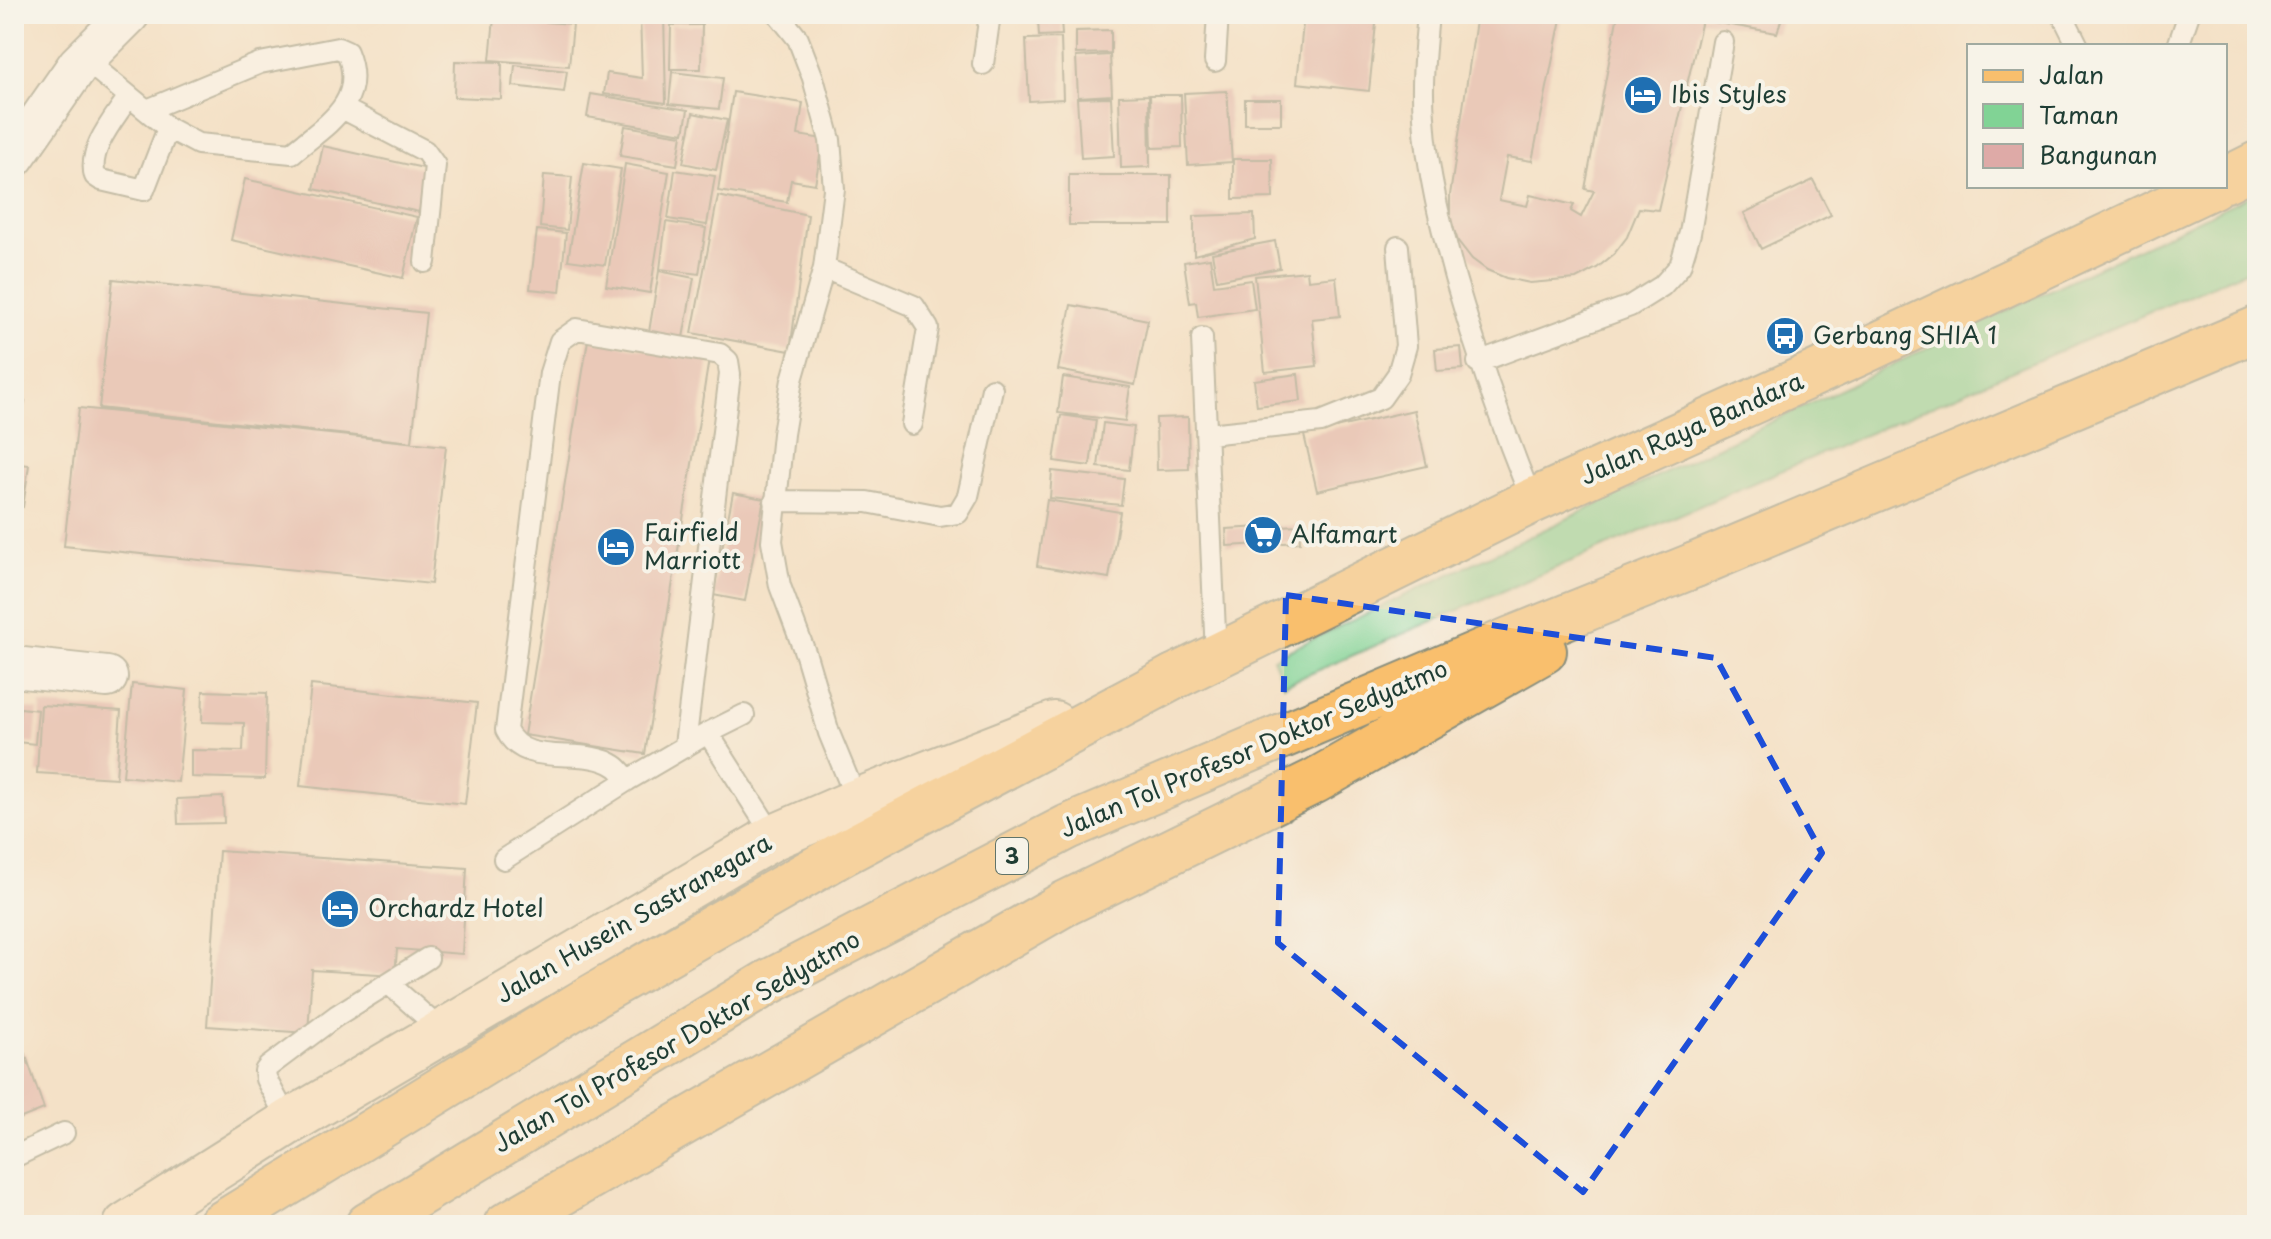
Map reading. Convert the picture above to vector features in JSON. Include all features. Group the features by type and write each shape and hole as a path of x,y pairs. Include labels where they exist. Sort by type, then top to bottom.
{"main road":[{"path":"2227,179 2257,164"},
{"name":"Jalan Raya Bandara","path":"1174,677 1532,501 1860,353 2154,206 2207,188"},
{"path":"506,1225 1064,904 1315,781 1695,565 2257,329"},
{"name":"Jalan Tol Profesor Doktor Sedyatmo","path":"368,1225 767,983 1068,827 1496,645 1695,565"},
{"path":"220,1225 593,996 845,852 1174,677"},
{"name":"Jalan Husein Sastranegara","path":"126,1225 289,1122 774,837 857,801 1174,677"}],"street":[{"path":"81,62 92,14"},
{"path":"14,157 81,62 129,14"},
{"path":"14,667 107,677"}],"lane":[{"path":"778,14 798,39 813,78 830,140 834,189 824,268 792,380 772,541 780,586 806,655 829,733 857,801"},
{"path":"983,64 990,14"},
{"path":"1215,61 1218,14"},
{"path":"1428,14 1423,72 1424,119 1439,221 1478,362 1532,501"},
{"path":"2062,14 2077,44"},
{"path":"2179,44 2189,14"},
{"path":"1478,362 1630,306 1662,286 1680,266 1690,233 1723,42"},
{"path":"81,62 168,128 198,144 292,153 344,109 354,84 352,64 347,52 338,48 260,63 147,110"},
{"path":"129,96 104,134 92,167 95,176 144,190 168,128"},
{"path":"344,109 425,151 435,165 425,262"},
{"path":"1208,434 1321,422 1381,398 1398,374 1406,346 1398,247"},
{"path":"824,268 914,306 928,328 912,424"},
{"path":"628,780 616,766 601,760 525,750 512,743 506,730 550,373 560,341 577,329 720,354 728,361 730,374 685,745"},
{"path":"1202,338 1216,655"},
{"path":"775,501 867,502 940,516 958,513 968,496 992,389"},
{"path":"504,859 685,745 744,715"},
{"path":"708,733 774,837"},
{"path":"289,1122 266,1079 268,1067 336,1016 428,958"},
{"path":"388,983 443,1032"},
{"path":"14,1157 64,1133"}],"highlighted area":[{"path":"1286,595 1716,658 1822,853 1583,1192 1278,943"}],"green space":[{"path":"2257,192 2257,266 1284,685 1273,658"}],"building":[{"path":"574,14 574,18 547,16"},
{"path":"640,14 664,14 666,103 604,94 607,73 642,78"},
{"path":"669,14 700,14 700,22 669,23"},
{"path":"1304,14 1377,14 1369,91 1297,83"},
{"name":"Ibis Styles","path":"1477,14 1562,14 1532,161 1507,157 1499,200 1527,206 1530,195 1574,205 1571,211 1581,217 1594,191 1585,189 1618,14 1783,14 1777,33 1702,20 1658,210 1639,208 1627,237 1614,254 1597,268 1576,279 1530,283 1506,278 1472,259 1458,241 1450,218 1450,195"},
{"path":"494,18 573,24 569,66 490,60"},
{"path":"1061,19 1062,35 1039,36 1038,20"},
{"path":"671,25 702,25 701,69 670,69"},
{"path":"1111,30 1111,53 1076,54 1076,31"},
{"path":"1061,38 1063,99 1029,101 1026,39"},
{"path":"1110,55 1112,95 1078,97 1076,57"},
{"path":"455,61 502,62 501,99 454,97"},
{"path":"515,65 567,71 564,92 513,86"},
{"path":"672,72 723,78 719,109 669,104"},
{"path":"1227,91 1232,162 1188,165 1184,93"},
{"path":"733,92 803,103 798,135 823,139 815,184 791,180 787,202 718,191"},
{"path":"591,94 688,110 684,133 587,117"},
{"path":"1149,95 1150,167 1121,168 1119,96"},
{"path":"1150,95 1181,95 1182,147 1152,148"},
{"path":"1111,97 1114,156 1081,158 1077,98"},
{"path":"1245,99 1281,99 1281,124 1245,124"},
{"path":"693,113 727,120 716,170 683,163"},
{"path":"625,126 682,135 677,165 620,156"},
{"path":"323,146 428,169 419,212 314,189"},
{"path":"1233,159 1272,159 1273,198 1233,199"},
{"path":"584,163 621,169 605,265 568,260"},
{"path":"625,164 669,172 650,293 606,286"},
{"path":"675,170 715,176 707,225 668,219"},
{"path":"544,175 572,177 567,230 540,227"},
{"path":"1069,175 1171,175 1171,225 1069,225"},
{"path":"245,179 417,217 403,278 231,240"},
{"path":"1813,180 1831,215 1761,249 1744,213"},
{"path":"718,196 808,215 790,351 692,333"},
{"path":"1254,214 1255,239 1194,255 1194,216"},
{"path":"666,222 706,228 699,274 660,269"},
{"path":"537,230 566,233 560,292 530,289"},
{"path":"1275,241 1280,268 1217,280 1212,253"},
{"path":"1210,258 1214,285 1251,280 1255,309 1198,317 1196,302 1190,303 1184,262"},
{"path":"659,271 694,278 682,343 648,338"},
{"path":"1307,271 1308,280 1336,277 1340,316 1312,319 1317,366 1265,372 1255,276"},
{"path":"113,279 426,313 412,442 99,408"},
{"path":"1071,305 1148,320 1135,385 1058,370"},
{"name":"Fairfield Marriott","path":"588,340 709,359 645,754 524,735"},
{"path":"1461,347 1463,369 1437,371 1435,349"},
{"path":"1298,374 1301,401 1257,406 1254,380"},
{"path":"1063,377 1130,387 1125,421 1058,413"},
{"path":"14,398 25,401 15,437 14,437"},
{"path":"79,408 446,446 431,584 64,546"},
{"path":"1414,410 1427,466 1317,491 1304,435"},
{"path":"1061,415 1096,420 1090,466 1054,461"},
{"path":"1188,417 1189,469 1157,470 1156,418"},
{"path":"1103,423 1134,427 1129,470 1098,467"},
{"path":"14,463 29,465 23,507 14,505"},
{"path":"1052,471 1124,479 1121,505 1050,498"},
{"path":"733,493 764,499 745,601 713,595"},
{"path":"1047,500 1120,512 1109,578 1037,566"},
{"name":"Alfamart","path":"1299,525 1300,542 1227,546 1226,529"},
{"path":"132,684 187,690 178,782 123,776"},
{"path":"311,685 477,703 465,804 300,786"},
{"path":"203,691 267,693 265,779 191,777 191,750 243,751 244,723 202,722"},
{"path":"41,705 121,711 116,778 37,773"},
{"path":"20,708 38,710 35,744 17,742"},
{"path":"223,797 224,823 178,824 177,799"},
{"name":"Orchardz Hotel","path":"219,851 467,868 462,954 397,949 395,975 312,970 308,1033 207,1026"},
{"path":"14,1053 25,1053 44,1109 14,1121"}],"place":[{"name":"Ibis Styles","path":"1643,95"},
{"name":"Gerbang SHIA 1","path":"1785,336"},
{"name":"Alfamart","path":"1263,535"},
{"name":"Fairfield Marriott","path":"616,547"},
{"name":"Orchardz Hotel","path":"340,909"}]}
